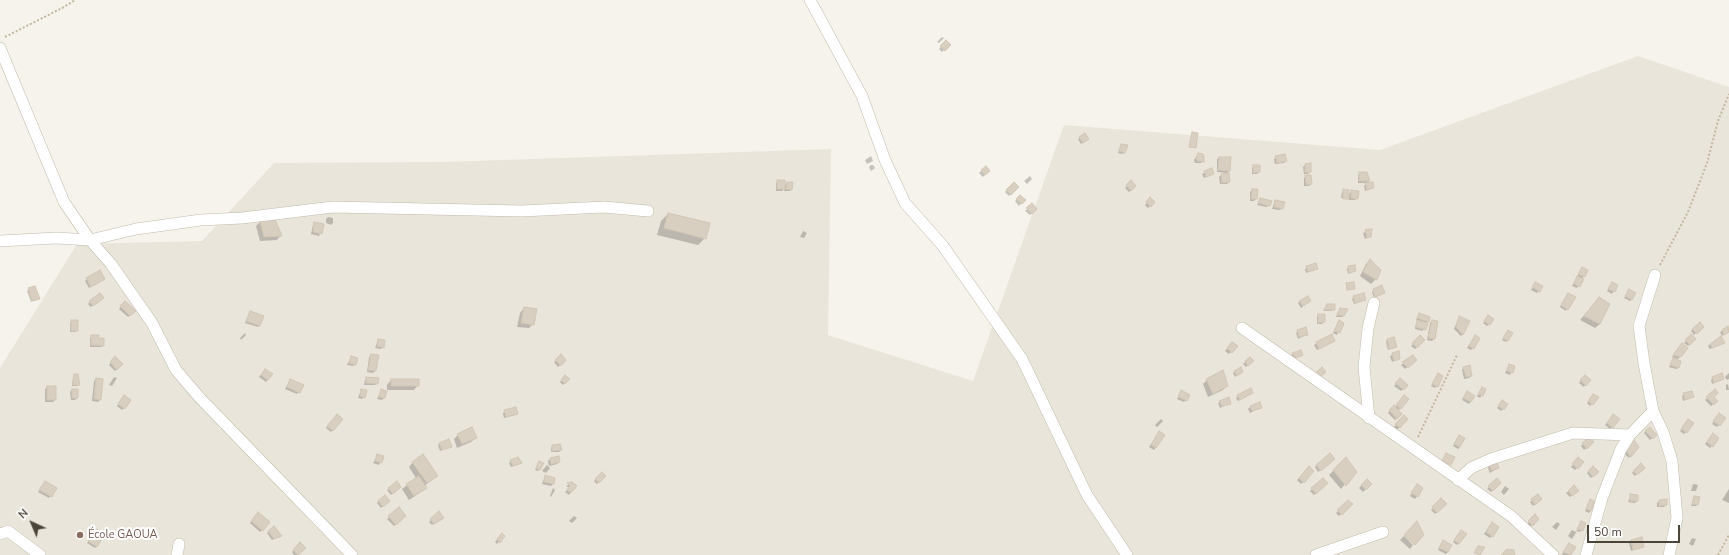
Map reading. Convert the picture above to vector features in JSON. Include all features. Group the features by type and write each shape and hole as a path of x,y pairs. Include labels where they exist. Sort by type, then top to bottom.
{"street":[{"path":"810,0 862,96 885,160 905,203 943,246 1022,359 1087,495 1126,555"},
{"path":"0,48 64,202 90,240 110,264 152,323 176,370 200,397 352,555"},
{"path":"0,241 56,238 90,240 136,229 201,220 242,218 333,207 522,211 604,207 648,211"},
{"path":"1655,275 1640,326 1644,363 1653,411 1663,432 1672,461 1677,518 1669,555"},
{"path":"1369,418 1364,367 1368,328 1374,303"},
{"path":"1242,328 1511,516 1553,555"},
{"path":"1586,555 1602,498 1621,449 1630,434 1653,411"},
{"path":"1458,480 1471,468 1491,459 1573,432 1630,434"},
{"path":"0,534 8,532 40,555"},
{"path":"1316,555 1383,532"}],"path":[{"path":"0,39 64,8 75,0"},
{"path":"1655,275 1688,212 1707,163 1718,121 1729,94"},
{"path":"1413,448 1457,355"},
{"path":"1718,555 1729,535"}],"shaded area":[{"path":"1638,56 1729,87 1729,555 0,555 0,368 77,244 202,241 274,163 442,162 831,149 828,335 973,381 1064,125 1380,150"}],"building":[{"path":"946,40 951,45 945,51 940,46"},
{"path":"1192,132 1198,133 1196,148 1189,147"},
{"path":"1085,133 1089,139 1083,143 1079,137"},
{"path":"1121,144 1128,145 1125,153 1119,151"},
{"path":"1198,153 1203,154 1204,162 1197,161 1196,158"},
{"path":"1285,154 1287,161 1277,163 1275,156"},
{"path":"1219,157 1231,157 1230,171 1218,170"},
{"path":"1311,163 1311,172 1305,173 1305,164"},
{"path":"1253,165 1260,165 1260,172 1253,173"},
{"path":"986,166 990,171 985,175 981,170"},
{"path":"1212,168 1214,174 1206,177 1204,171"},
{"path":"1359,172 1367,172 1370,181 1359,181"},
{"path":"1229,173 1230,182 1222,183 1221,174"},
{"path":"1305,175 1311,175 1312,184 1306,185"},
{"path":"777,180 785,180 785,189 777,189"},
{"path":"1131,180 1136,186 1131,191 1126,185"},
{"path":"787,182 793,182 792,190 786,189"},
{"path":"1014,182 1019,187 1011,195 1006,190"},
{"path":"1373,182 1374,188 1367,190 1365,183"},
{"path":"1252,189 1258,189 1257,199 1251,199"},
{"path":"1343,189 1349,190 1349,199 1343,199"},
{"path":"1351,190 1359,191 1358,199 1351,198"},
{"path":"1020,195 1026,200 1022,204 1016,199"},
{"path":"1150,197 1155,202 1151,207 1146,202"},
{"path":"1260,198 1272,201 1270,206 1258,203"},
{"path":"1275,200 1285,202 1283,209 1274,207"},
{"path":"1032,203 1037,209 1032,214 1026,208"},
{"path":"668,213 710,223 706,239 664,228"},
{"path":"274,217 282,236 264,237 260,221"},
{"path":"314,222 324,224 322,234 313,232"},
{"path":"1372,229 1371,237 1367,238 1365,230"},
{"path":"1370,259 1381,270 1377,280 1363,272"},
{"path":"1316,263 1318,269 1308,272 1306,266"},
{"path":"1355,265 1356,271 1349,273 1348,266"},
{"path":"1582,267 1588,270 1585,277 1578,274"},
{"path":"100,270 105,279 91,287 86,278"},
{"path":"1577,276 1584,279 1580,287 1574,284"},
{"path":"1354,282 1355,289 1347,290 1346,283"},
{"path":"1535,282 1543,286 1540,292 1532,287"},
{"path":"1612,282 1618,285 1615,292 1608,289"},
{"path":"1382,285 1385,293 1375,297 1373,289"},
{"path":"35,286 40,299 32,301 28,288"},
{"path":"1629,289 1636,293 1632,300 1625,296"},
{"path":"100,293 104,298 93,306 89,301"},
{"path":"1364,293 1366,300 1355,303 1353,296"},
{"path":"1568,293 1576,297 1568,310 1561,305"},
{"path":"1308,296 1311,301 1303,306 1299,301"},
{"path":"1599,297 1610,304 1600,324 1584,316"},
{"path":"125,301 136,311 130,316 120,306"},
{"path":"1327,304 1335,304 1335,310 1324,310"},
{"path":"524,307 537,309 534,325 521,323"},
{"path":"1340,308 1348,309 1344,316 1337,315"},
{"path":"250,311 264,316 260,326 246,321"},
{"path":"1419,313 1430,317 1429,322 1417,318"},
{"path":"1318,314 1325,314 1325,322 1318,323"},
{"path":"1488,315 1494,319 1490,325 1484,321"},
{"path":"1459,316 1470,321 1463,335 1456,327"},
{"path":"71,320 78,320 78,331 71,331"},
{"path":"1339,320 1344,323 1340,333 1334,331"},
{"path":"1417,320 1428,323 1426,330 1416,327"},
{"path":"1432,320 1438,321 1435,339 1428,338"},
{"path":"1700,322 1704,327 1697,334 1692,329"},
{"path":"1728,326 1729,332 1724,335 1722,330"},
{"path":"1306,327 1308,335 1299,337 1297,330"},
{"path":"1508,330 1513,333 1508,341 1503,338"},
{"path":"1332,334 1335,341 1319,349 1316,342"},
{"path":"1691,334 1696,339 1690,345 1685,340"},
{"path":"91,335 99,335 98,338 104,338 104,346 91,345"},
{"path":"1420,335 1425,340 1417,348 1412,343"},
{"path":"1475,335 1480,338 1474,349 1469,346"},
{"path":"1721,336 1725,343 1712,348 1710,344"},
{"path":"1394,337 1397,347 1389,349 1387,339"},
{"path":"378,339 385,340 384,348 377,346"},
{"path":"1232,342 1238,346 1232,353 1227,348"},
{"path":"1682,343 1688,348 1681,357 1673,355"},
{"path":"1301,350 1303,355 1296,358 1292,353"},
{"path":"1399,351 1400,359 1394,361 1392,353"},
{"path":"371,354 379,355 376,371 368,370"},
{"path":"561,354 566,360 561,366 555,360"},
{"path":"1413,355 1417,360 1408,368 1402,362"},
{"path":"115,356 123,364 117,370 110,362"},
{"path":"351,356 358,358 356,365 349,363"},
{"path":"1250,357 1254,361 1248,366 1245,361"},
{"path":"1673,358 1681,361 1679,368 1670,365"},
{"path":"1509,364 1515,366 1513,373 1507,371"},
{"path":"1470,365 1472,376 1466,377 1463,367"},
{"path":"1241,367 1243,372 1237,376 1234,371"},
{"path":"1322,367 1326,372 1318,379 1314,374"},
{"path":"265,369 273,374 268,380 261,375"},
{"path":"1223,370 1228,386 1213,394 1206,379"},
{"path":"1438,373 1443,376 1438,387 1432,384"},
{"path":"1722,373 1724,379 1714,383 1712,377"},
{"path":"74,374 78,374 80,385 73,385"},
{"path":"565,375 570,379 565,384 561,380"},
{"path":"1585,375 1591,380 1586,386 1580,380"},
{"path":"366,377 379,378 378,384 366,383"},
{"path":"96,378 103,379 101,400 94,399"},
{"path":"1400,378 1408,385 1404,390 1395,383"},
{"path":"290,379 304,385 300,393 287,387"},
{"path":"391,379 419,379 419,386 391,386"},
{"path":"47,386 56,386 56,400 47,400"},
{"path":"1482,387 1486,389 1483,396 1478,394"},
{"path":"1251,388 1253,393 1240,400 1237,395"},
{"path":"72,389 78,389 78,398 72,398"},
{"path":"361,389 367,390 365,398 360,396"},
{"path":"381,389 387,391 385,398 379,397"},
{"path":"1715,389 1718,393 1714,397 1718,401 1714,405 1706,397"},
{"path":"1181,390 1190,395 1187,401 1178,397"},
{"path":"1467,391 1475,396 1471,402 1463,398"},
{"path":"1692,391 1694,397 1685,400 1683,393"},
{"path":"1593,394 1599,397 1593,405 1588,401"},
{"path":"124,395 131,400 125,409 118,404"},
{"path":"1404,395 1409,399 1401,409 1396,405"},
{"path":"1229,397 1231,404 1222,406 1219,401"},
{"path":"1502,400 1508,404 1504,410 1498,406"},
{"path":"1260,402 1262,408 1252,411 1250,406"},
{"path":"1394,405 1402,414 1397,419 1389,410"},
{"path":"516,407 518,414 506,417 504,410"},
{"path":"1719,413 1726,418 1720,426 1713,421"},
{"path":"337,414 343,419 333,431 327,426"},
{"path":"1613,414 1620,419 1613,428 1607,423"},
{"path":"1404,415 1408,419 1400,428 1395,424"},
{"path":"1688,419 1694,423 1687,433 1681,429"},
{"path":"472,427 477,438 462,444 457,434"},
{"path":"1650,427 1657,435 1653,439 1645,431"},
{"path":"1159,431 1165,435 1156,448 1151,445"},
{"path":"1713,433 1719,438 1713,447 1707,442"},
{"path":"1459,435 1465,438 1460,447 1454,444"},
{"path":"1590,437 1594,442 1587,449 1582,443"},
{"path":"449,439 452,447 442,450 439,443"},
{"path":"1634,440 1639,447 1631,457 1624,449"},
{"path":"560,444 562,450 552,451 552,445"},
{"path":"1330,453 1335,459 1321,471 1316,465"},
{"path":"1446,453 1455,457 1451,465 1442,461"},
{"path":"377,454 384,456 382,463 375,461"},
{"path":"423,454 438,476 427,483 412,462"},
{"path":"559,456 560,462 551,464 550,458"},
{"path":"518,457 522,463 513,466 510,460"},
{"path":"1346,457 1357,472 1346,486 1333,470"},
{"path":"1578,457 1584,462 1578,469 1572,464"},
{"path":"539,461 544,463 540,470 536,468"},
{"path":"1497,462 1499,468 1492,471 1489,465"},
{"path":"1641,463 1645,468 1637,475 1633,471"},
{"path":"1309,466 1314,471 1304,483 1299,478"},
{"path":"1593,466 1599,472 1593,477 1588,471"},
{"path":"602,472 606,476 599,483 595,479"},
{"path":"545,475 555,478 554,484 544,482"},
{"path":"419,476 427,488 414,496 406,484"},
{"path":"1323,478 1328,483 1316,494 1311,488"},
{"path":"1497,478 1501,483 1493,491 1488,486"},
{"path":"1367,479 1372,484 1366,490 1361,485"},
{"path":"45,481 57,488 52,497 39,490"},
{"path":"397,481 401,487 393,494 388,488"},
{"path":"572,482 577,486 571,493 567,490 570,485 567,483"},
{"path":"1417,484 1423,488 1418,497 1411,493"},
{"path":"1574,485 1579,491 1572,496 1568,491"},
{"path":"1538,494 1542,499 1535,505 1531,499"},
{"path":"1630,494 1638,495 1638,501 1630,501"},
{"path":"385,495 390,501 383,507 378,501"},
{"path":"1694,496 1700,497 1698,505 1692,504"},
{"path":"1441,498 1447,504 1437,513 1432,507"},
{"path":"1590,499 1596,502 1591,511 1586,509"},
{"path":"1667,499 1667,505 1659,506 1659,500"},
{"path":"1348,500 1353,504 1342,515 1337,510"},
{"path":"399,507 406,516 396,525 388,516"},
{"path":"439,511 444,518 434,524 430,519"},
{"path":"258,512 270,522 263,531 251,521"},
{"path":"1535,514 1539,519 1533,526 1528,521"},
{"path":"1417,521 1424,535 1415,545 1404,535"},
{"path":"1581,521 1586,523 1583,531 1577,529"},
{"path":"1492,522 1499,527 1493,537 1486,532"},
{"path":"274,526 282,536 274,539 268,531"},
{"path":"96,529 105,534 97,547 88,541"},
{"path":"1461,530 1467,534 1459,544 1454,540"},
{"path":"502,533 505,536 500,543 497,539"},
{"path":"1642,537 1644,547 1633,550 1631,540"},
{"path":"1443,540 1452,545 1448,552 1439,548"},
{"path":"300,542 306,548 298,555 293,550"},
{"path":"1569,543 1576,547 1571,555 1563,552"},
{"path":"1478,546 1485,547 1480,555 1474,553"},
{"path":"1507,549 1514,550 1515,555 1501,555"}],"place":[{"name":"École GAOUA","path":"80,535"}]}
